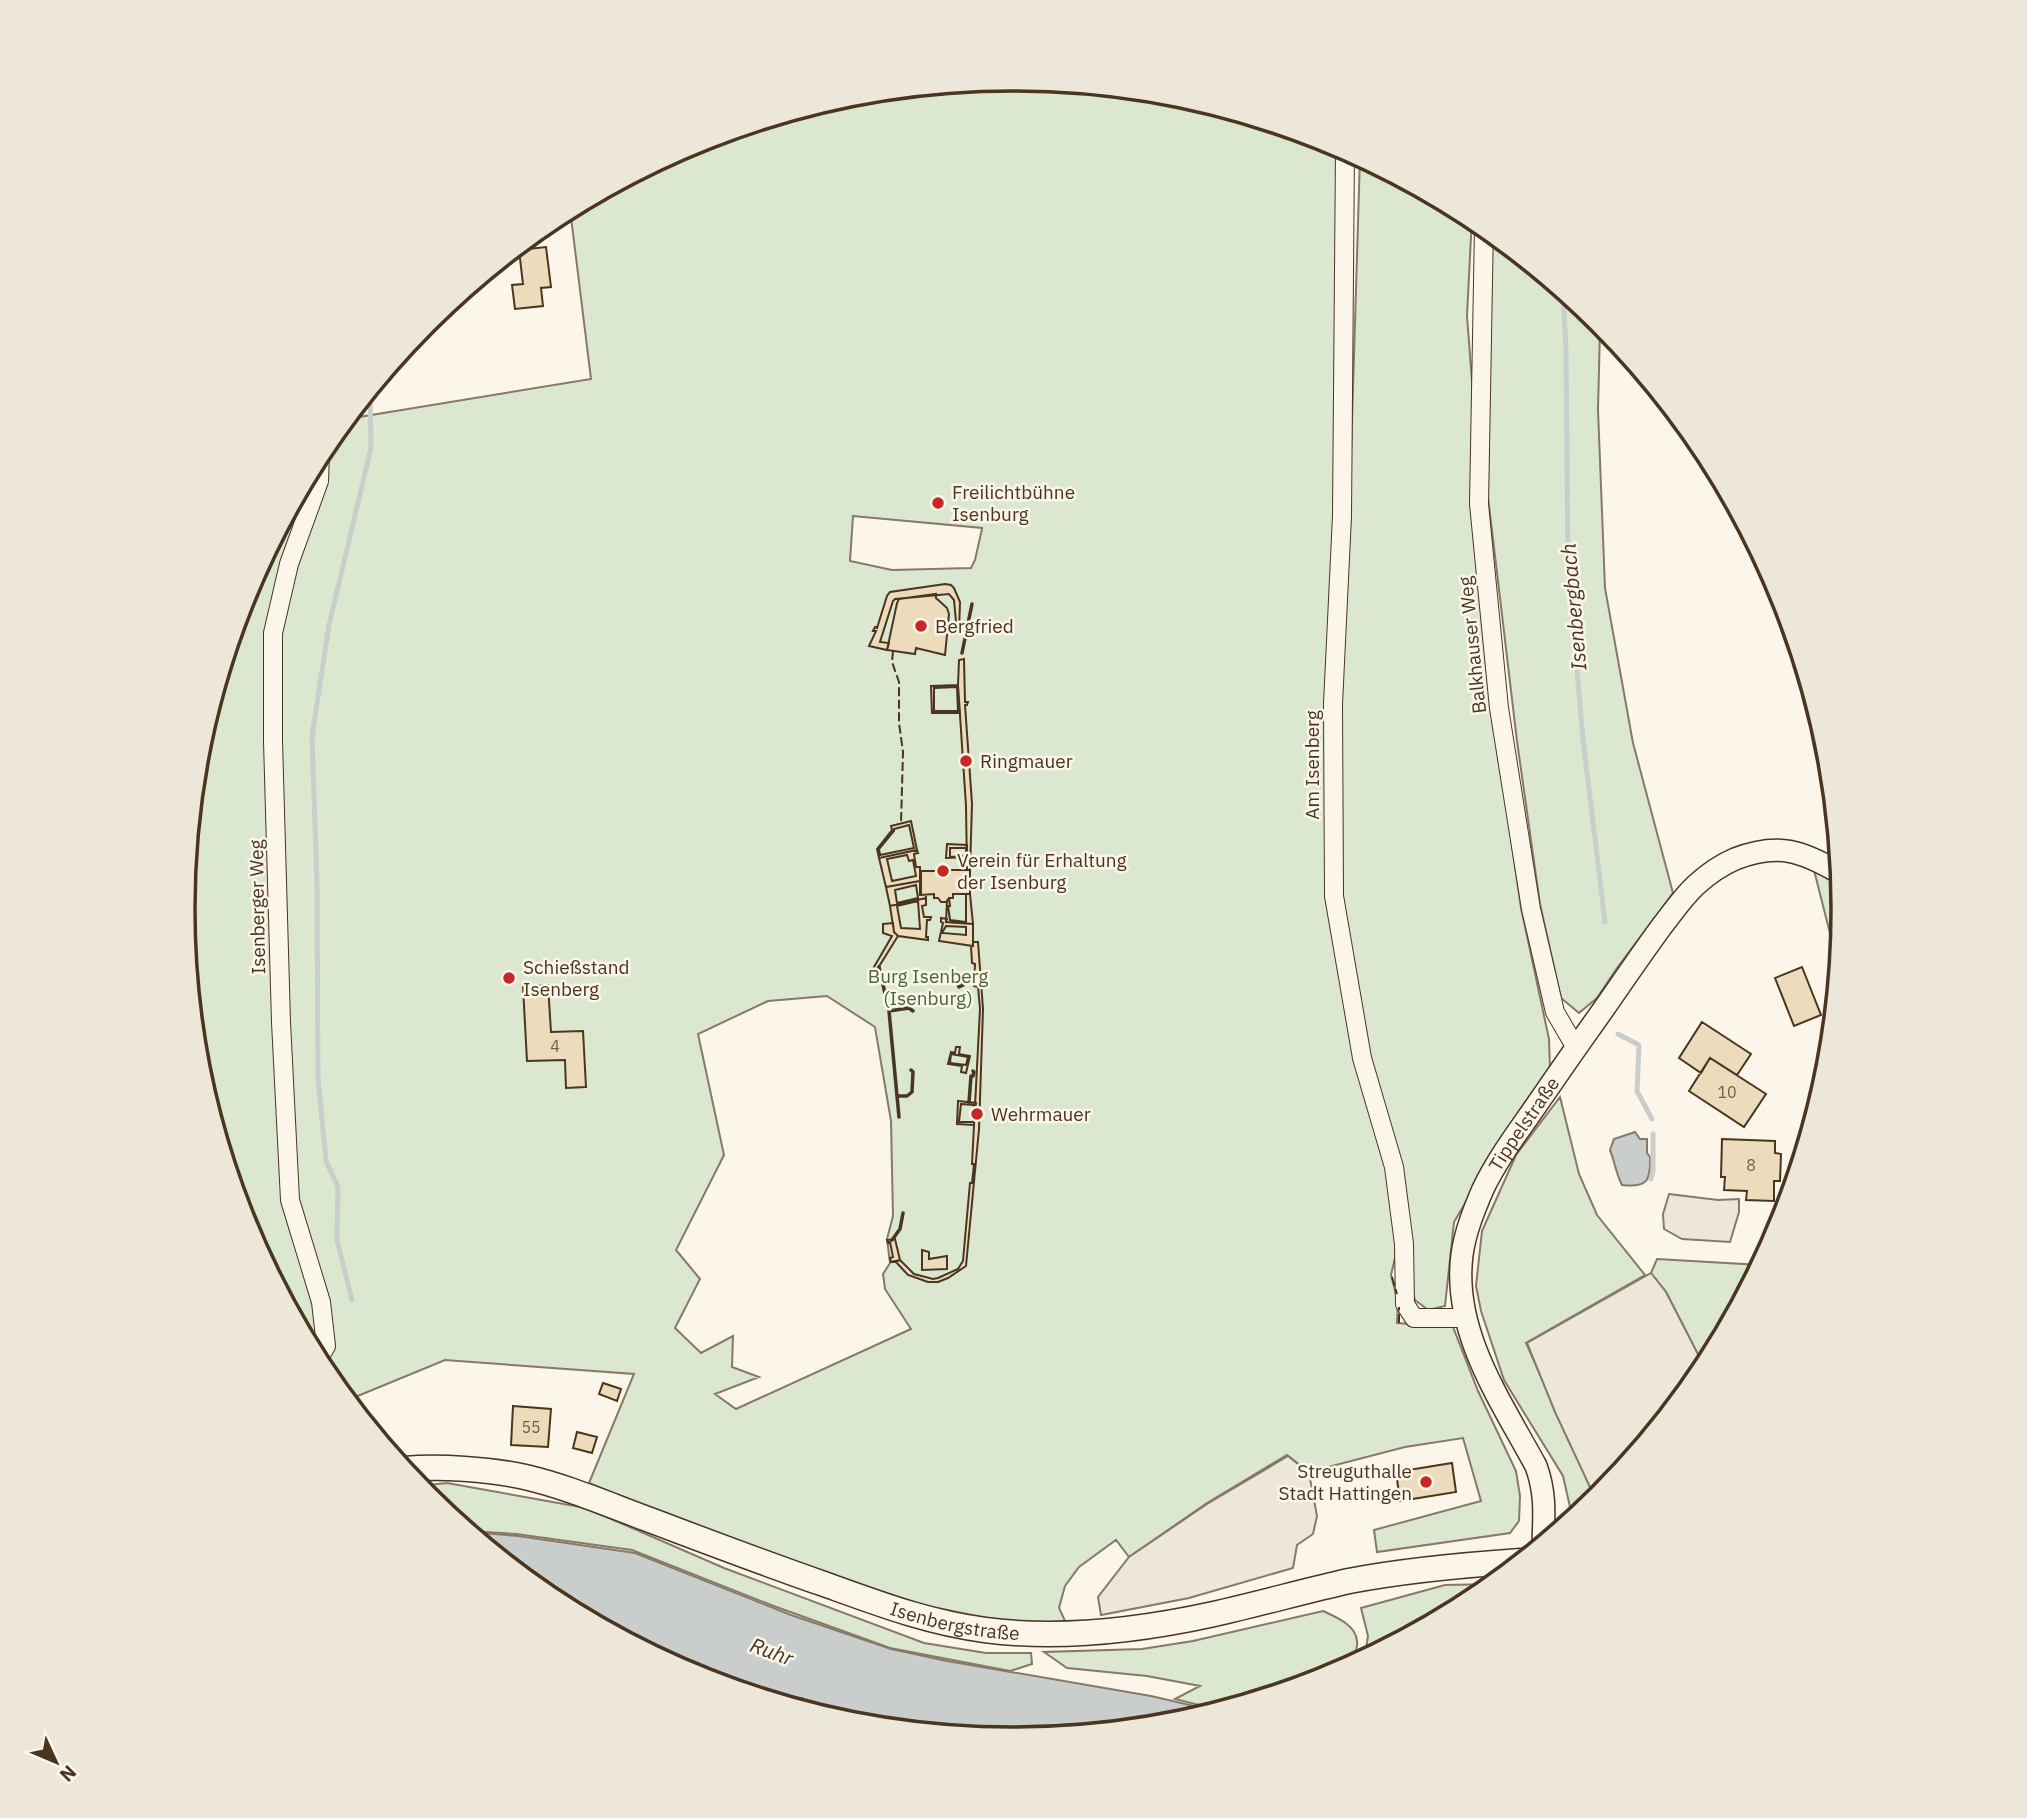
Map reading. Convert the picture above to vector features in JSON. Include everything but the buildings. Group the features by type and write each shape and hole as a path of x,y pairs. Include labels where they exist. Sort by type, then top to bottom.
{"main road":[{"name":"Isenbergstraße","path":"418,1469 449,1468 523,1477 598,1501 927,1620 984,1630 1089,1632 1151,1625 1396,1573 1443,1566 1505,1562"}],"street":[{"name":"Am Isenberg","path":"1345,161 1342,516 1333,704 1334,896 1362,1058 1394,1167 1400,1200 1405,1304 1414,1318 1466,1318"},
{"name":"Balkhauser Weg","path":"1484,240 1479,504 1499,708 1531,909 1555,1012 1576,1048"},
{"name":"Isenberger Weg","path":"319,477 289,564 273,633 273,741 289,1200 321,1303 324,1349"},
{"name":"Tippelstraße","path":"1543,1532 1542,1483 1478,1356 1466,1318 1461,1278 1462,1254 1468,1229 1484,1188 1507,1147 1646,947 1695,885 1734,860 1769,849 1801,853 1830,867"}],"green space":[{"name":"Burg Isenberg (Isenburg)","path":"1014,91 1067,93 1120,98 1225,119 1276,134 1349,163 1329,899 1390,1171 1398,1245 1391,1275 1398,1302 1397,1323 1453,1327 1478,1391 1516,1471 1520,1496 1519,1521 1510,1533 1377,1552 1374,1530 1481,1501 1463,1438 1405,1447 1309,1472 1287,1455 1207,1503 1129,1557 1116,1540 1079,1567 1065,1586 1059,1608 1066,1623 997,1620 923,1605 764,1554 589,1483 634,1374 445,1360 357,1396 305,1318 258,1222 223,1121 211,1069 202,1016 195,909 202,802 211,749 239,646 280,547 305,500 361,417 591,379 572,221 652,175 700,153 802,119 907,98","holes":["853,516 982,528 971,568 892,570 850,561","827,996 875,1027 891,1121 893,1216 887,1239 890,1263 883,1274 885,1289 911,1329 736,1409 715,1394 759,1377 732,1367 733,1336 701,1353 675,1328 700,1279 676,1250 724,1155 698,1034 768,1001"]},
{"path":"1360,168 1423,201 1471,231 1467,316 1472,381 1474,508 1487,671 1521,908 1549,1039 1550,1069 1500,1144 1454,1222 1445,1306 1428,1310 1415,1300 1410,1282 1366,1057 1342,900 1339,705 1349,520"},
{"path":"1490,245 1553,294 1600,339 1598,410 1605,588 1633,743 1673,893 1597,998 1579,1013 1561,998 1540,904 1517,741 1488,497"},
{"path":"1813,866 1830,878 1831,935"},
{"path":"1560,1097 1579,1174 1597,1215 1645,1275 1526,1343 1591,1488 1570,1508 1563,1476 1504,1380 1481,1311 1476,1286 1482,1231 1516,1155"},
{"path":"1657,1259 1750,1264 1699,1356 1666,1292 1651,1273"},
{"path":"447,1483 586,1508 724,1568 924,1643 986,1653 1031,1653 1032,1664 1010,1671 890,1648 632,1550 484,1532 433,1484"},
{"path":"1474,1584 1366,1647 1368,1636 1361,1608 1445,1585"},
{"path":"1323,1611 1353,1630 1357,1642 1356,1652 1327,1665 1276,1684 1199,1705 1175,1699 1200,1686 1147,1676 1067,1668 1044,1652 1142,1649 1193,1641"}],"shaded area":[{"path":"1669,1194 1718,1200 1739,1199 1739,1212 1730,1242 1682,1239 1664,1229 1663,1214"},
{"path":"1651,1273 1666,1292 1699,1356 1629,1448 1591,1488 1527,1343"},
{"path":"1288,1456 1309,1473 1317,1516 1313,1534 1297,1545 1293,1568 1189,1598 1101,1615 1098,1597 1129,1557 1207,1504"}],"water":[{"path":"1635,1132 1640,1139 1647,1139 1650,1172 1642,1184 1622,1185 1610,1150 1614,1139"},
{"name":"Ruhr","path":"485,1533 635,1553 791,1615 891,1649 1194,1706 1120,1720 1067,1725 960,1725 907,1720 802,1699 751,1684 652,1643 604,1617 559,1589"}],"waterway":[{"name":"Isenbergbach","path":"1564,304 1568,568 1583,739 1605,922"},
{"path":"352,1300 337,1240 338,1187 326,1161 318,1078 317,885 312,736 329,625 371,448 370,404"},
{"name":"Isenbergbach","path":"1618,1034 1639,1045 1637,1091 1652,1119"},
{"name":"Isenbergbach","path":"1651,1179 1653,1134"}],"fence":[{"path":"893,651 892,662 899,682 899,723 903,752 901,823"},
{"path":"1392,1277 1397,1294"},
{"path":"1399,1307 1399,1323"}],"wall":[{"path":"962,653 972,604"},
{"path":"879,967 889,1011 899,1117"},
{"path":"961,980 963,985 959,987 957,982 961,980"},
{"path":"889,1011 909,1008 913,1011"},
{"path":"897,1096 907,1096 912,1092 911,1070"},
{"path":"969,1102 973,1071"},
{"path":"892,1240 900,1229 903,1213"}],"place":[{"name":"Freilichtbühne Isenburg","path":"938,503"},
{"name":"Bergfried","path":"921,626"},
{"name":"Ringmauer","path":"966,761"},
{"name":"Verein für Erhaltung der Isenburg","path":"943,871"},
{"name":"Schießstand Isenberg","path":"509,978"},
{"name":"Wehrmauer","path":"977,1114"},
{"name":"Streuguthalle Stadt Hattingen","path":"1426,1482"}]}
